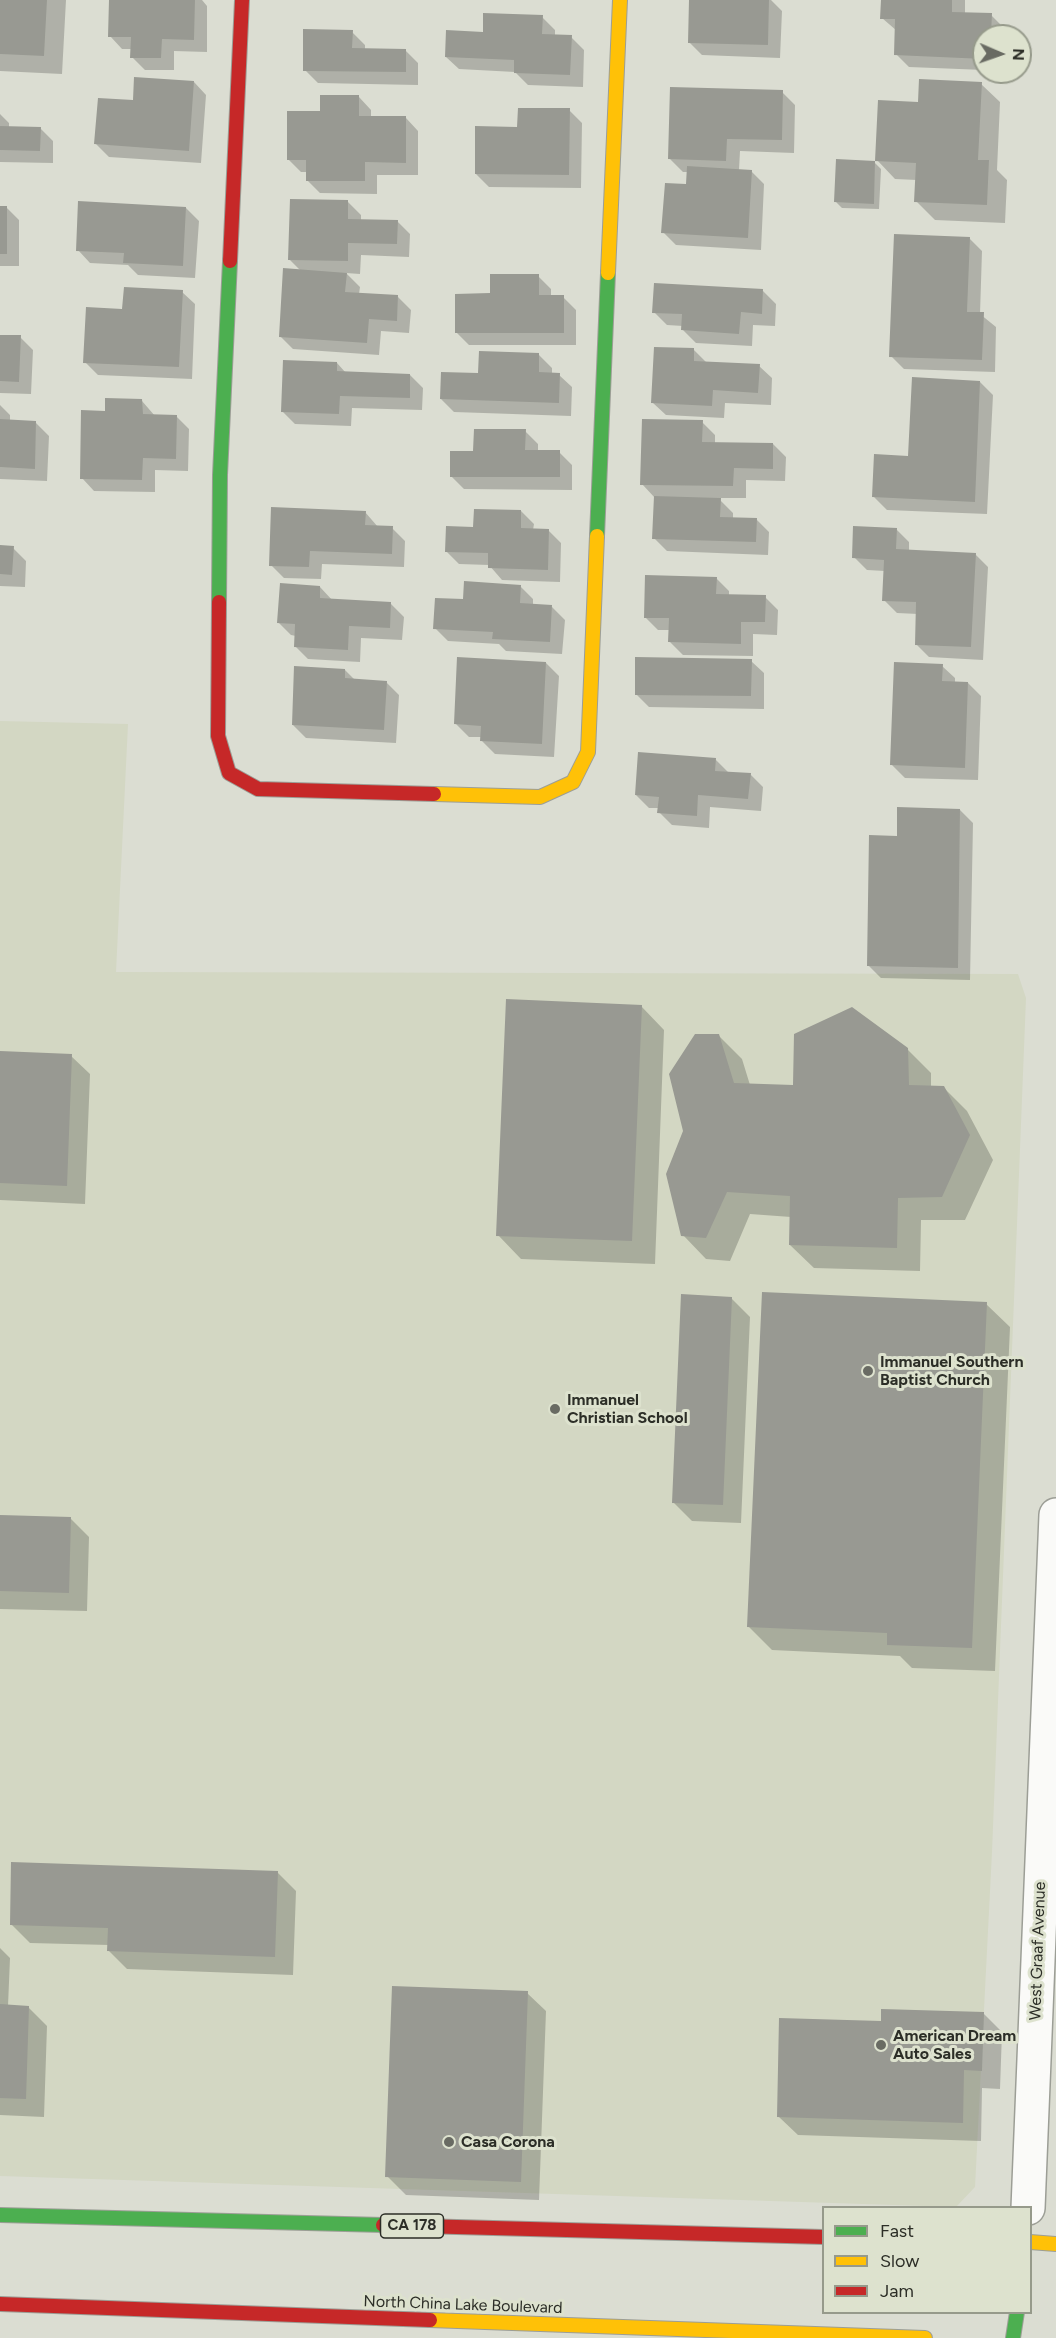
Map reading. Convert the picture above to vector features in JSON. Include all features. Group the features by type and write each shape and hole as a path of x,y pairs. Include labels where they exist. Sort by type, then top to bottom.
{"street":[{"path":"242,0 220,475 218,736 229,773 258,789 540,797 573,782 588,752 620,0"},
{"name":"West Graaf Avenue","path":"1028,2206 1056,1515"},
{"name":"CA 178","path":"0,2215 822,2237"},
{"path":"1032,2242 1056,2244"},
{"name":"North China Lake Boulevard","path":"0,2304 925,2338"},
{"path":"1013,2338 1017,2314"}],"shaded area":[{"name":"Immanuel Christian School","path":"0,721 128,724 116,972 1018,974 1026,998 992,1852 975,2187 957,2206 925,2206 0,2176"}],"building":[{"path":"0,0 47,0 44,56 0,54"},
{"path":"109,0 195,0 194,40 162,39 161,58 130,58 131,37 108,37"},
{"path":"689,0 769,0 768,45 688,43"},
{"path":"881,0 952,0 952,12 992,13 992,24 972,24 972,58 894,55 895,19 880,19"},
{"path":"483,13 543,15 542,34 572,35 570,75 514,73 514,60 445,57 446,30 483,32"},
{"path":"303,29 353,30 352,48 406,49 406,72 303,71"},
{"path":"134,77 194,81 189,151 94,144 98,98 133,100"},
{"path":"919,79 982,84 978,160 989,160 987,205 914,202 916,163 875,161 878,100 918,102"},
{"path":"670,87 783,90 782,140 727,139 726,161 668,159"},
{"path":"320,95 359,95 359,116 406,116 406,163 365,162 365,181 306,181 306,160 287,160 287,111 320,111"},
{"path":"518,108 570,108 569,175 475,174 475,126 517,127"},
{"path":"0,126 41,127 40,151 0,150"},
{"path":"836,159 875,161 874,204 834,202"},
{"path":"687,166 752,170 748,238 661,233 665,183 686,184"},
{"path":"290,199 348,200 348,219 398,220 397,244 348,243 348,261 288,260"},
{"path":"78,201 186,207 183,266 123,263 124,253 76,251"},
{"path":"0,206 7,206 7,254 0,254"},
{"path":"894,234 970,237 967,312 984,312 982,360 889,357"},
{"path":"283,268 347,273 345,292 398,295 397,321 369,319 367,343 279,337"},
{"path":"490,274 539,274 539,295 564,295 564,333 455,333 455,294 490,293"},
{"path":"654,283 763,289 762,314 741,312 739,334 681,330 682,314 652,313"},
{"path":"124,287 183,290 179,367 83,363 86,307 122,309"},
{"path":"0,335 21,335 19,382 0,381"},
{"path":"654,347 694,348 694,361 760,364 758,393 713,390 712,406 651,403"},
{"path":"479,351 539,353 539,372 560,373 559,403 440,399 441,372 478,373"},
{"path":"283,360 337,362 337,371 410,374 410,398 340,396 339,414 281,412"},
{"path":"912,377 980,381 975,502 872,497 874,454 908,456"},
{"path":"105,398 142,399 143,414 177,415 176,459 143,458 142,480 80,479 81,410 105,411"},
{"path":"0,419 36,421 35,469 0,467"},
{"path":"642,419 703,420 702,442 773,443 773,469 734,468 733,486 640,485"},
{"path":"474,429 526,429 525,450 560,450 560,477 450,477 450,451 473,451"},
{"path":"654,496 721,498 720,517 757,518 756,542 652,539"},
{"path":"271,507 366,511 365,525 393,526 392,554 310,551 309,567 269,566"},
{"path":"474,509 521,510 521,528 549,529 548,570 488,568 488,553 445,552 446,526 473,527"},
{"path":"853,526 897,528 896,549 976,553 971,647 915,645 916,602 882,601 884,560 852,558"},
{"path":"0,545 14,546 12,575 0,574"},
{"path":"645,575 717,577 716,594 766,595 765,622 741,622 741,644 668,642 669,618 644,618"},
{"path":"464,581 521,585 520,603 552,605 550,642 492,639 493,632 433,629 435,598 463,599"},
{"path":"280,583 320,586 320,598 391,602 390,628 349,626 348,650 294,647 295,624 277,623"},
{"path":"457,657 546,662 542,744 480,741 481,726 454,724"},
{"path":"635,657 752,659 751,696 635,695"},
{"path":"894,662 943,664 942,681 968,682 965,768 890,765"},
{"path":"294,666 345,669 345,678 387,681 384,730 292,725"},
{"path":"638,752 716,758 715,771 751,773 748,799 698,795 697,816 657,813 659,797 635,795"},
{"path":"897,807 960,809 958,968 867,966 869,835 897,836"},
{"path":"506,999 642,1005 632,1241 496,1236"},
{"path":"852,1007 908,1048 909,1085 944,1086 970,1135 942,1197 898,1198 897,1248 789,1245 790,1196 727,1192 706,1238 681,1236 666,1174 683,1131 669,1074 695,1034 719,1034 734,1083 793,1085 794,1034"},
{"path":"0,1051 72,1054 67,1186 0,1183"},
{"path":"762,1292 987,1302 972,1648 887,1645 887,1633 747,1627"},
{"path":"681,1294 732,1297 723,1505 672,1503"},
{"path":"0,1515 71,1517 69,1593 0,1591"},
{"path":"11,1862 278,1871 275,1957 107,1951 108,1928 10,1925"},
{"path":"392,1986 528,1991 521,2182 385,2177"},
{"path":"0,2004 29,2006 26,2099 0,2098"},
{"name":"American Dream Auto Sales","path":"881,2009 984,2012 982,2071 964,2070 963,2123 777,2117 779,2018 881,2021"}],"traffic: fast":[{"path":"219,602 220,475 230,261"},
{"path":"597,536 608,273"},
{"path":"0,2215 383,2225"},
{"path":"1013,2338 1017,2314"}],"traffic: slow":[{"path":"608,273 620,0"},
{"path":"434,794 540,797 573,782 588,752 597,536"},
{"path":"1032,2242 1056,2244"},
{"path":"430,2320 925,2338"}],"traffic: jam":[{"path":"230,261 242,0"},
{"path":"219,602 218,736 229,773 258,789 434,794"},
{"path":"383,2225 822,2237"},
{"path":"0,2304 430,2320"}],"place":[{"name":"Immanuel Southern Baptist Church","path":"868,1371"},
{"name":"Immanuel Christian School","path":"555,1409"},
{"name":"American Dream Auto Sales","path":"881,2045"},
{"name":"Casa Corona","path":"449,2142"}]}
